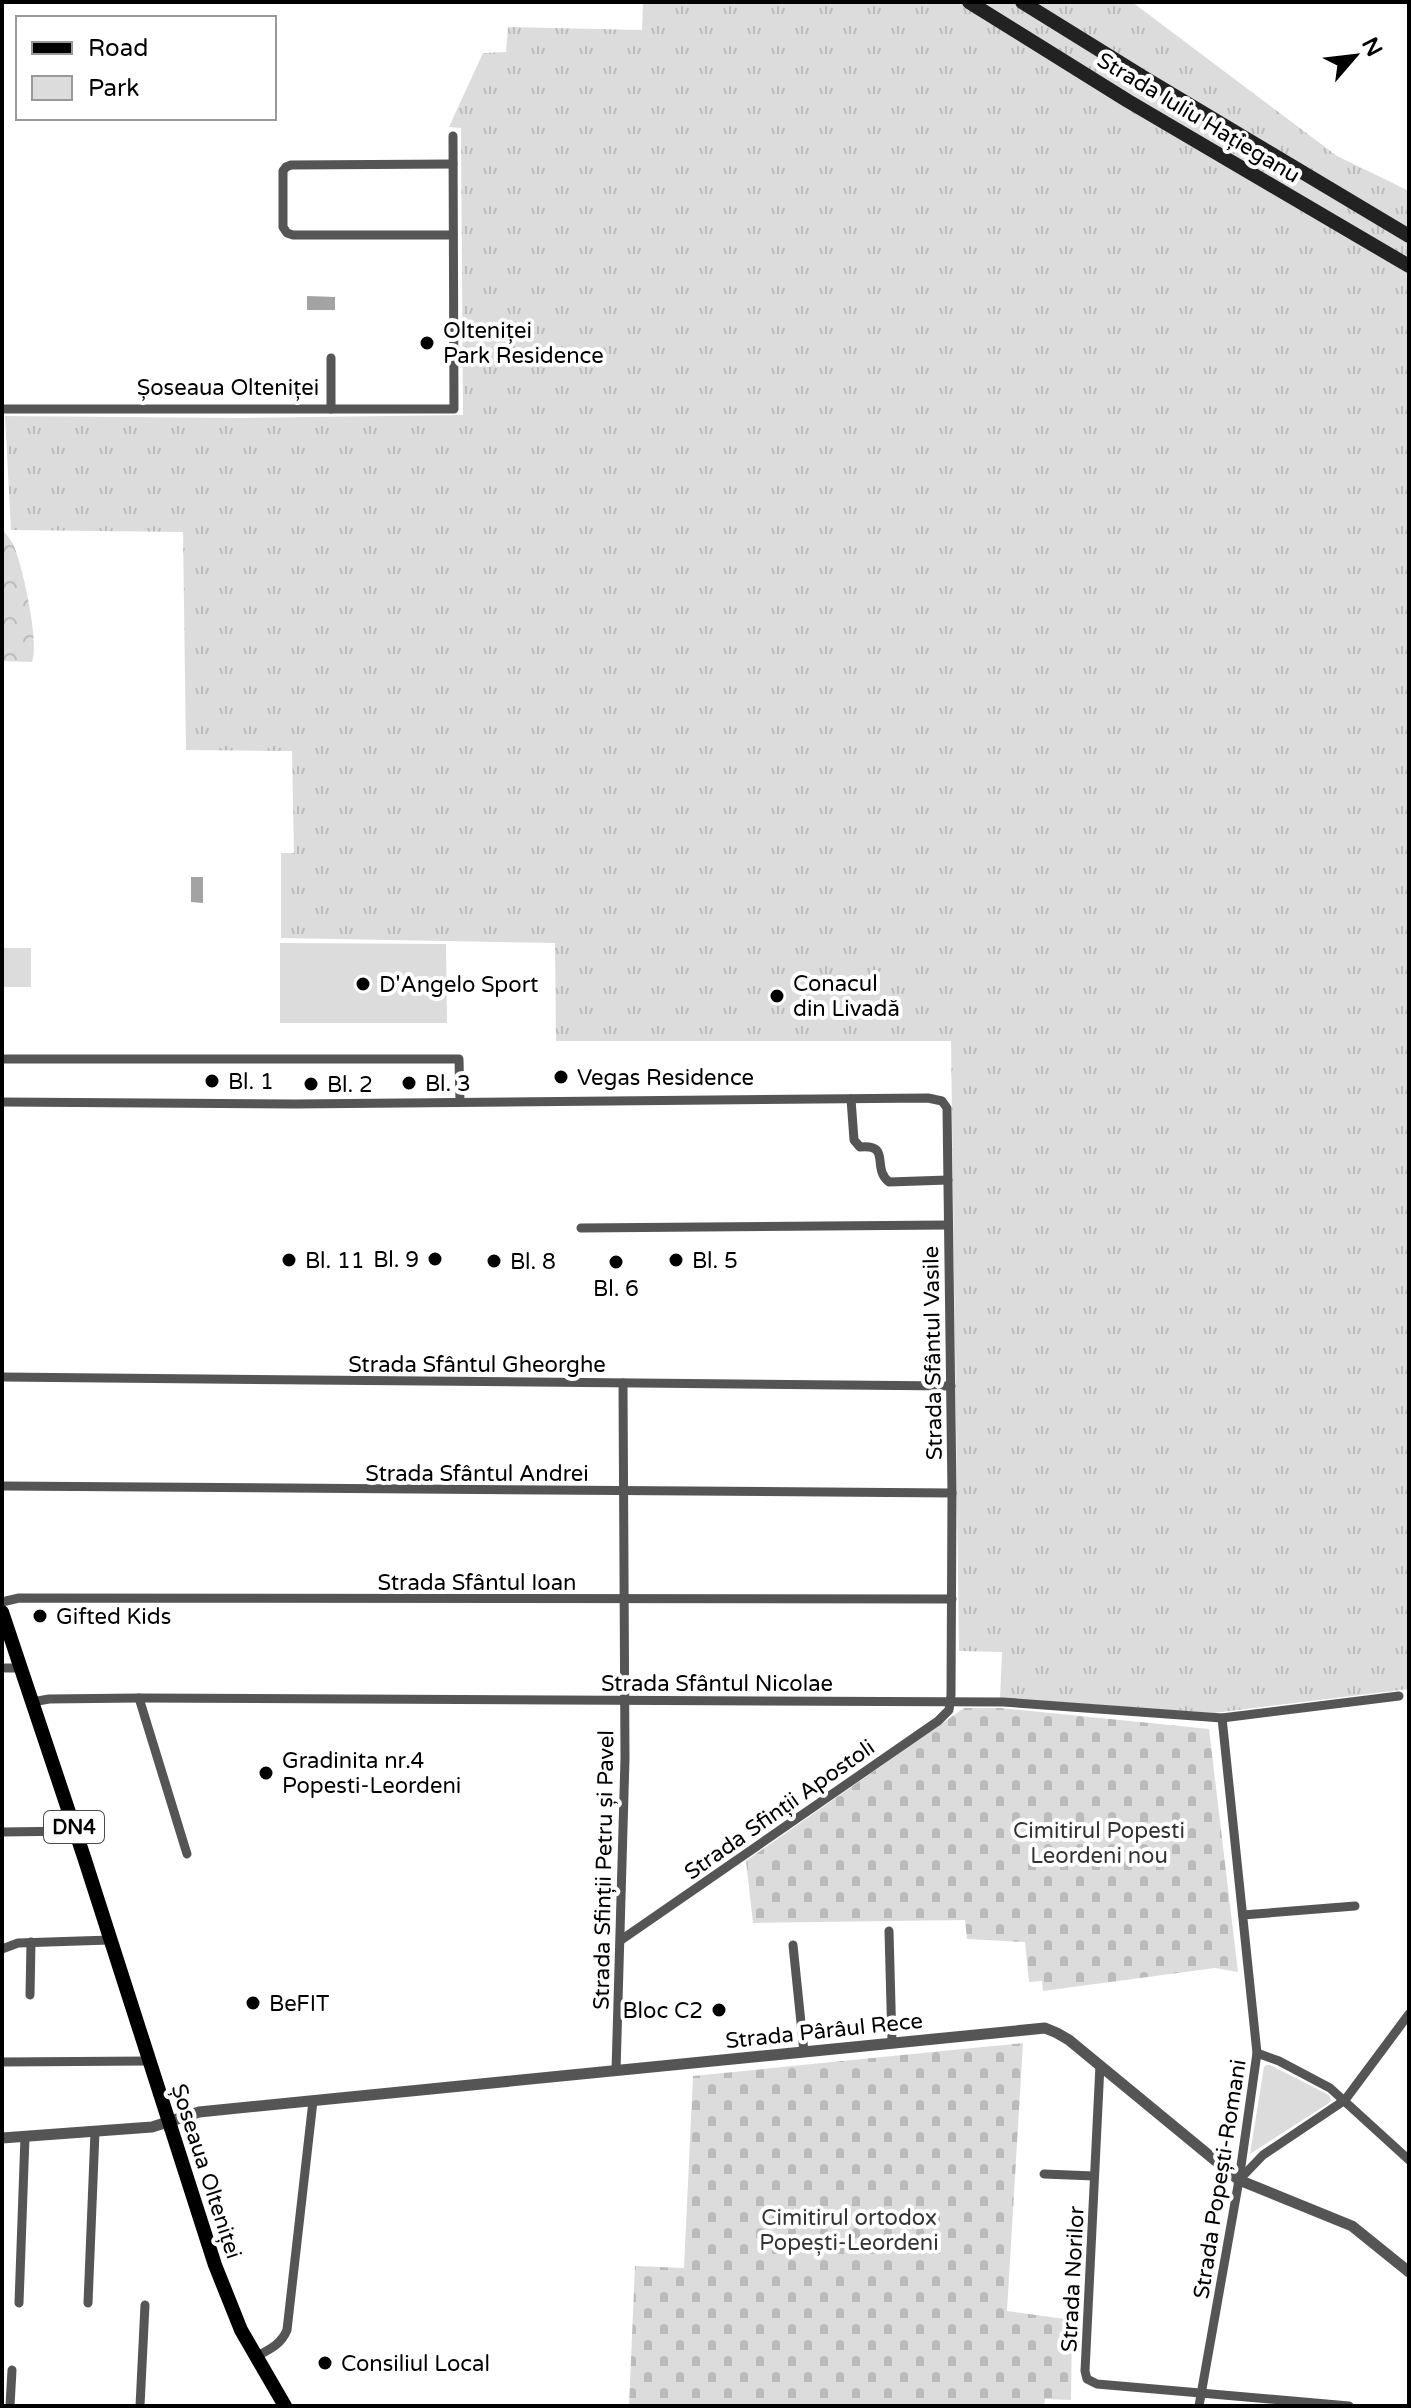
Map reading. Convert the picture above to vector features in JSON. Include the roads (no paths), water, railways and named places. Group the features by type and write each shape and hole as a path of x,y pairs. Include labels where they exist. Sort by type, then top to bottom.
{"main road":[{"name":"Strada Iuliu Hațieganu","path":"969,2 1076,69 1409,266"},
{"name":"Strada Iuliu Hațieganu","path":"1022,2 1409,236"},
{"path":"1257,176 1270,153"},
{"name":"Șoseaua Olteniței","path":"2,1612 223,2289 255,2357 285,2406"}],"street":[{"path":"453,136 453,164 453,235 293,235 283,227 283,171 291,165 453,164"},
{"name":"Șoseaua Olteniței","path":"2,409 454,409 453,235"},
{"path":"331,358 331,409"},
{"path":"2,1059 459,1059 460,1102"},
{"path":"2,1102 928,1098 942,1101 948,1114 948,1225"},
{"path":"851,1099 854,1140 860,1147 873,1146 877,1149 881,1172 886,1180 948,1180"},
{"name":"Strada Sfântul Vasile","path":"581,1228 948,1225 951,1703"},
{"name":"Strada Sfântul Gheorghe","path":"2,1377 951,1386"},
{"name":"Strada Sfinții Petru și Pavel","path":"616,2071 625,1701 623,1383"},
{"name":"Strada Sfântul Andrei","path":"2,1486 952,1493"},
{"name":"Strada Sfântul Ioan","path":"2,1602 19,1598 952,1599"},
{"path":"2,1668 21,1668"},
{"name":"Strada Sfântul Nicolae","path":"32,1702 139,1698 1003,1702 1222,1718 1399,1696"},
{"path":"139,1698 187,1854"},
{"name":"Strada Sfinții Apostoli","path":"621,1940 938,1721 946,1715 951,1703"},
{"name":"Strada Popești-Romani","path":"1199,2406 1239,2180 1257,2053 1222,1718"},
{"path":"2,1832 76,1831"},
{"path":"1243,1915 1355,1906"},
{"path":"889,1931 892,2043"},
{"path":"2,1949 9,1944 31,1942 110,1940"},
{"path":"30,1995 31,1942"},
{"path":"793,1945 804,2052"},
{"path":"1239,2180 1263,2155 1345,2100 1409,2014"},
{"name":"Strada Pârâul Rece","path":"2,2138 152,2127 199,2112 1045,2028 1063,2036 1239,2180 1352,2226 1409,2272"},
{"path":"1257,2053 1322,2083 1345,2100 1409,2160"},
{"path":"2,2062 149,2061"},
{"name":"Strada Norilor","path":"1100,2065 1087,2379 1097,2384 1201,2393"},
{"path":"255,2357 280,2342 287,2330 313,2101"},
{"path":"88,2303 95,2132"},
{"path":"19,2303 25,2137"},
{"path":"1044,2174 1094,2176"},
{"path":"140,2406 145,2305"},
{"path":"10,2406 12,2370"},
{"path":"1201,2393 1349,2406"}],"place":[{"name":"Olteniței Park Residence","path":"427,343"},
{"name":"D'Angelo Sport","path":"363,984"},
{"name":"Conacul din Livadă","path":"777,996"},
{"name":"Vegas Residence","path":"561,1077"},
{"name":"Bl. 1","path":"212,1081"},
{"name":"Bl. 3","path":"409,1083"},
{"name":"Bl. 2","path":"311,1084"},
{"name":"Bl. 9","path":"435,1259"},
{"name":"Bl. 11","path":"289,1260"},
{"name":"Bl. 5","path":"676,1260"},
{"name":"Bl. 8","path":"494,1261"},
{"name":"Bl. 6","path":"616,1262"},
{"name":"Gifted Kids","path":"40,1616"},
{"name":"Gradinita nr.4 Popesti-Leordeni","path":"266,1773"},
{"name":"BeFIT","path":"253,2003"},
{"name":"Bloc C2","path":"719,2010"},
{"name":"Consiliul Local","path":"325,2363"}],"park label":[{"name":"Cimitirul Popesti Leordeni nou","path":"1099,1842"},
{"name":"Cimitirul ortodox Popești-Leordeni","path":"849,2230"}]}
